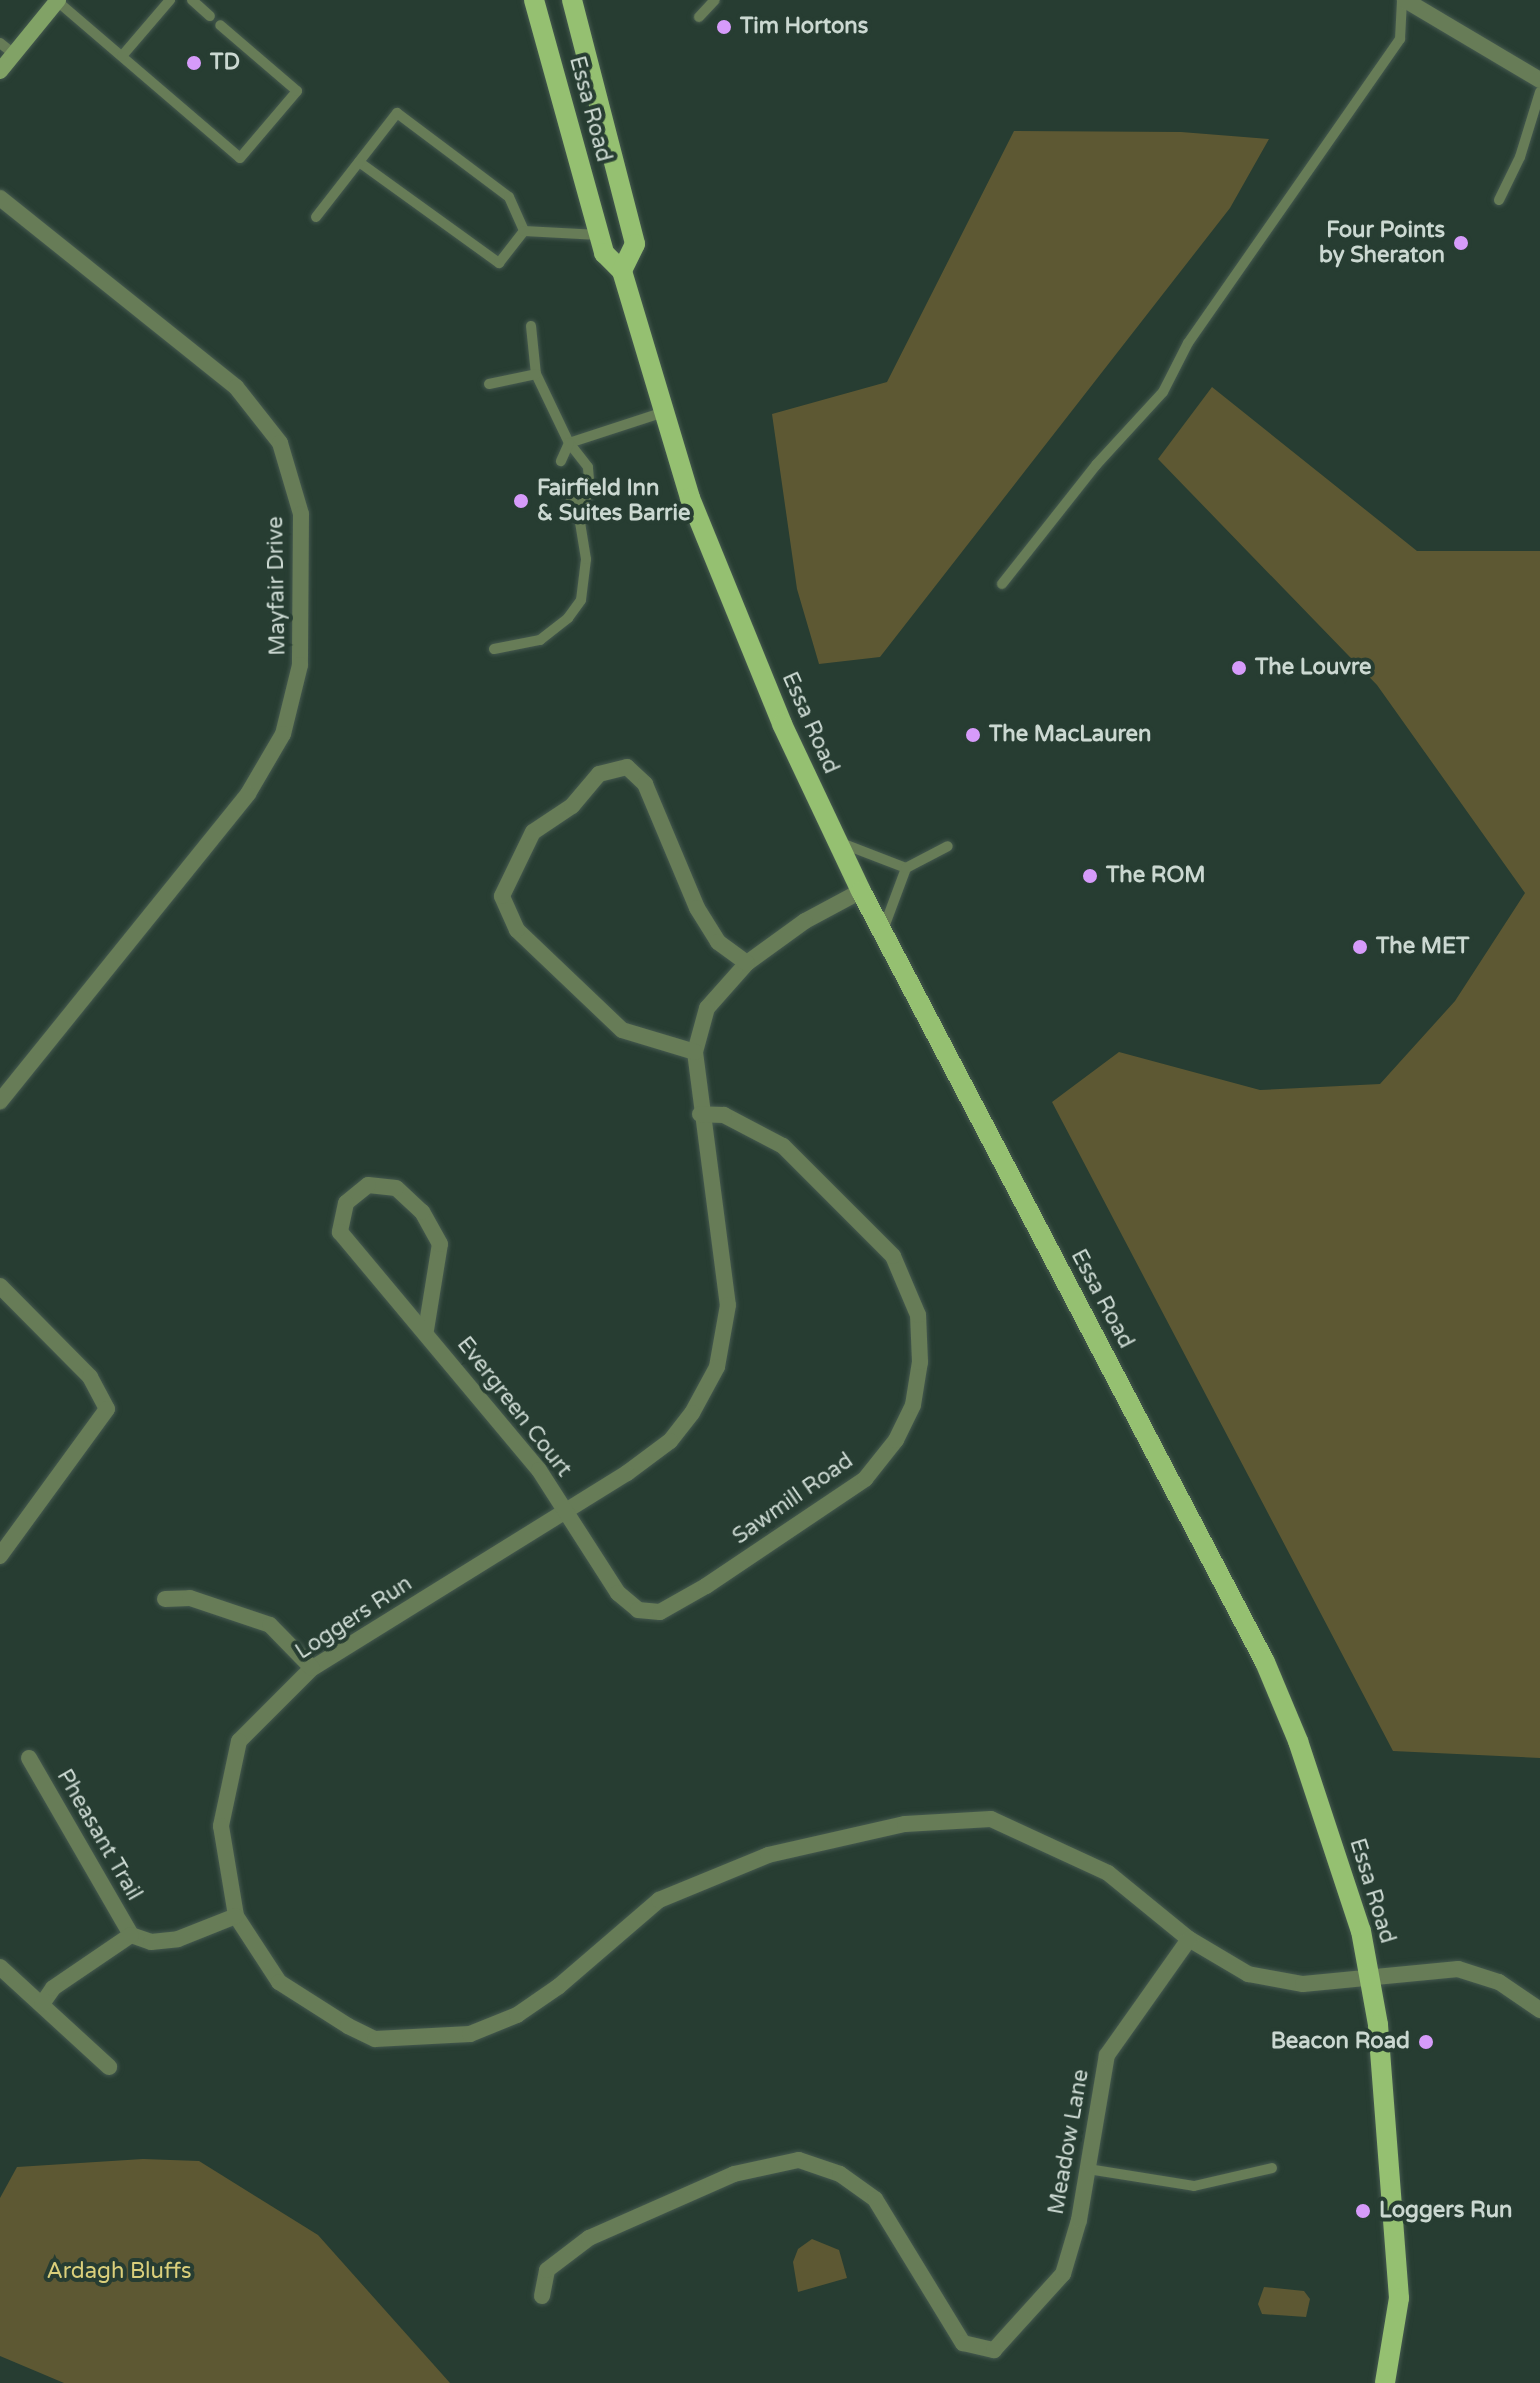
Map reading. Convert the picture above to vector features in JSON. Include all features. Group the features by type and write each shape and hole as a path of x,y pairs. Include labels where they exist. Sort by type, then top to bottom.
{"main road":[{"name":"Essa Road","path":"534,0 604,253 622,271 701,527 782,724 861,891 1265,1662 1303,1756 1361,1931 1371,1978 1399,2298 1385,2383"},
{"name":"Essa Road","path":"572,0 635,244 622,271"}],"street":[{"path":"0,71 57,0"},
{"path":"1403,0 1540,80"},
{"name":"Mayfair Drive","path":"0,198 236,387 280,443 301,514 300,665 283,734 248,794 0,1101"},
{"path":"695,1052 622,1030 517,930 502,896 533,832 572,806 599,774 627,767 645,784 697,908 718,942 747,963"},
{"name":"Loggers Run","path":"861,891 805,921 747,963 707,1008 695,1052 700,1114 728,1305 717,1367 670,1441 565,1512 312,1668 239,1741 221,1826 236,1916 279,1982 375,2039 470,2034 517,2015 559,1986 659,1900 768,1855 905,1824 991,1819 1108,1873 1189,1939 1248,1974 1275,1982 1371,1978"},
{"name":"Sawmill Road","path":"565,1512 618,1593 638,1610 660,1612 865,1479 896,1440 913,1405 920,1362 918,1315 893,1256 783,1146 724,1115 700,1114"},
{"name":"Evergreen Court","path":"426,1330 440,1244 422,1212 396,1188 368,1185 346,1203 340,1232 358,1260 426,1330 539,1470 565,1512"},
{"path":"0,1286 90,1377 107,1409 0,1556"},
{"path":"165,1599 190,1598 270,1625 312,1668"},
{"name":"Pheasant Trail","path":"29,1758 131,1935"},
{"path":"42,2004 53,1988 131,1935 151,1942 178,1939 236,1916"},
{"name":"Meadow Lane","path":"542,2296 547,2270 589,2238 734,2174 799,2160 840,2174 875,2199 963,2343 994,2350 1063,2274 1088,2169 1107,2055 1189,1939"},
{"path":"0,1967 109,2067"},
{"path":"1371,1978 1458,1969 1499,1982 1540,2010"}],"lane":[{"path":"57,0 240,158 297,91 220,25"},
{"path":"122,56 170,0"},
{"path":"192,0 210,16"},
{"path":"699,17 715,0"},
{"path":"1002,584 1096,465 1163,392 1188,343 1400,39 1403,0"},
{"path":"0,43 14,54"},
{"path":"1499,200 1520,157 1540,92"},
{"path":"316,217 397,113 509,197 524,231"},
{"path":"359,162 499,263 524,231"},
{"path":"524,231 599,235"},
{"path":"531,326 536,374 569,443 588,467 590,491 578,510"},
{"path":"489,384 536,374"},
{"path":"561,461 569,443 664,412"},
{"path":"494,649 540,640 568,618 581,600 586,559 578,510 567,492"},
{"path":"838,842 906,868"},
{"path":"882,931 906,868 948,846"},
{"path":"1088,2169 1194,2186 1272,2168"}],"green space":[{"path":"1014,131 1181,132 1269,139 1230,208 880,657 819,664 797,589 772,414 887,382"},
{"path":"1212,387 1417,551 1540,551 1540,1758 1393,1751 1052,1102 1119,1052 1260,1090 1380,1084 1455,1001 1525,893 1377,685 1158,459"},
{"name":"Ardagh Bluffs","path":"143,2159 199,2161 318,2235 450,2383 64,2383 0,2356 0,2198 17,2167"},
{"path":"812,2239 839,2250 847,2278 798,2292 793,2262 798,2249"},
{"path":"1264,2287 1304,2291 1310,2299 1306,2317 1262,2314 1258,2304"}],"place":[{"name":"Tim Hortons","path":"724,27"},
{"name":"TD","path":"194,63"},
{"name":"Four Points by Sheraton","path":"1461,243"},
{"name":"Fairfield Inn & Suites Barrie","path":"521,501"},
{"name":"The Louvre","path":"1239,668"},
{"name":"The MacLauren","path":"973,735"},
{"name":"The ROM","path":"1090,876"},
{"name":"The MET","path":"1360,947"},
{"name":"Beacon Road","path":"1426,2042"},
{"name":"Loggers Run","path":"1363,2211"}]}
